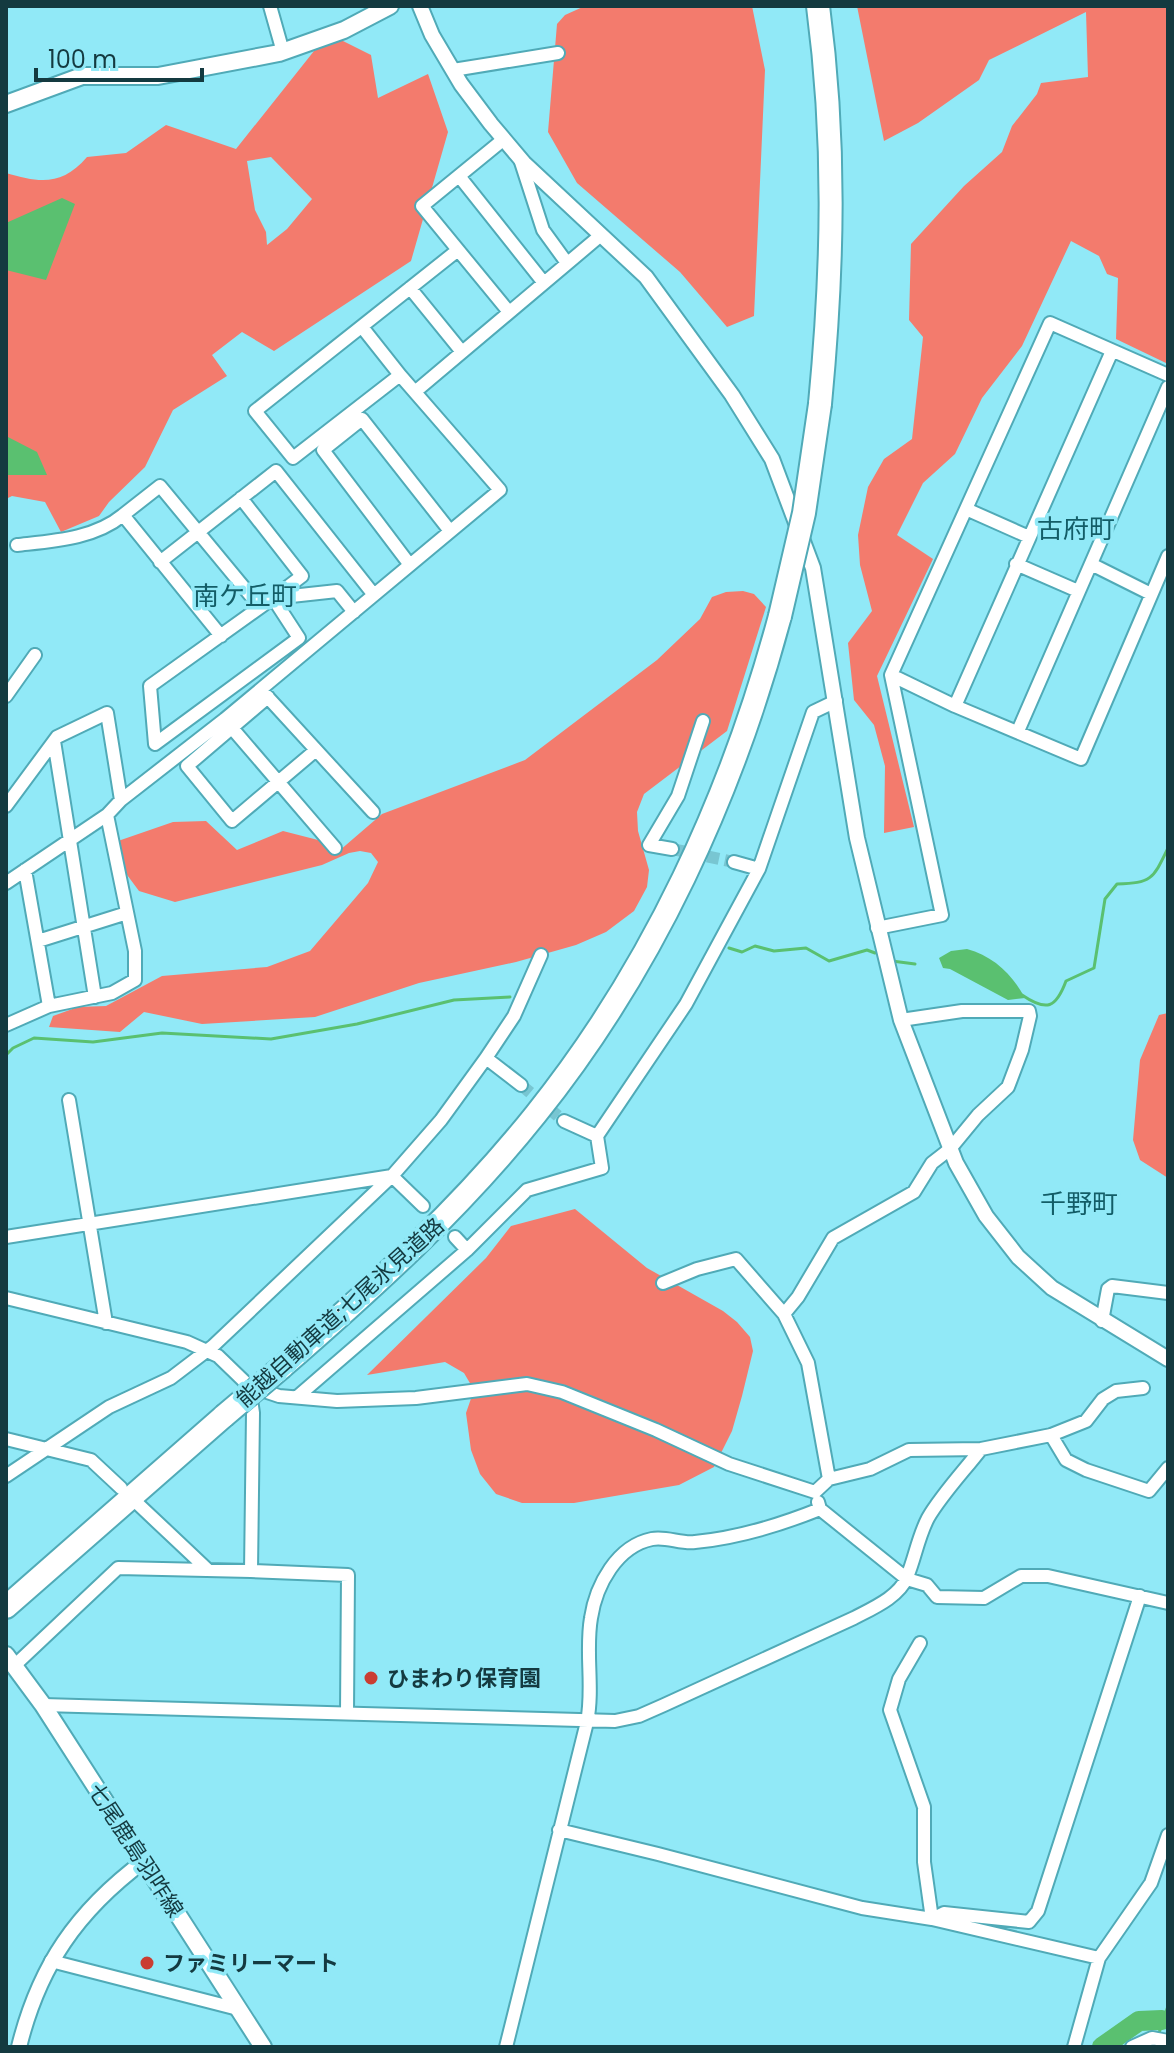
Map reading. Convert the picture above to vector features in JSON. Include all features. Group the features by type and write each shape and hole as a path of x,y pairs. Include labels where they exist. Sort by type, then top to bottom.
{"highway":[{"name":"能越自動車道;七尾氷見道路","path":"6,1607 396,1267 455,1207 537,1114 611,1008 662,921 700,846 748,725 780,616 804,513 829,317 833,227 830,132 818,6"}],"main road":[{"path":"6,104 82,76 158,76 283,52 344,30 390,6"},
{"name":"七尾鹿島羽咋線","path":"10,1660 43,1705 263,2047"}],"street":[{"path":"270,6 283,52"},
{"path":"420,6 432,35 453,70 504,139 520,159 646,277 699,347 772,459 813,568 847,786 877,928 901,1020 950,1149 986,1216 1018,1257 1052,1288 1168,1359"},
{"path":"453,70 558,53"},
{"path":"504,139 422,206 509,312"},
{"path":"520,159 543,230 567,263"},
{"path":"459,176 544,283"},
{"path":"416,391 601,235"},
{"path":"400,375 293,458 255,411 458,250"},
{"path":"410,288 462,352"},
{"path":"877,928 942,915 891,675 1050,323 1168,375"},
{"path":"7,878 25,870 107,815 121,800 264,693 354,612 500,490 362,327"},
{"path":"955,706 1112,351"},
{"path":"1018,731 1168,387"},
{"path":"410,565 323,450 362,419 450,531"},
{"path":"160,562 276,471 374,595"},
{"path":"17,545 68,539 116,521 160,486 260,607"},
{"path":"241,498 315,593"},
{"path":"966,509 1029,537"},
{"path":"123,515 221,636"},
{"path":"891,675 955,706 1081,759 1168,556"},
{"path":"1016,564 1078,591"},
{"path":"1091,564 1151,594"},
{"path":"273,598 299,638 155,744 150,686 302,576"},
{"path":"273,598 337,591 354,612"},
{"path":"6,696 35,655"},
{"path":"264,693 232,728 187,766 232,821 316,750"},
{"path":"264,693 373,812"},
{"path":"297,1397 467,1250 527,1190 602,1168 597,1136 686,1004 759,869 813,712 836,701"},
{"path":"6,806 54,741 107,713 121,800"},
{"path":"672,849 649,845 678,796 703,721"},
{"path":"232,728 335,848"},
{"path":"54,741 95,997"},
{"path":"6,1025 49,1006 112,993 135,980 135,951 107,815"},
{"path":"734,862 759,869"},
{"path":"25,870 49,1006"},
{"path":"38,941 127,913"},
{"path":"6,1476 109,1407 171,1378 207,1351 392,1176 441,1120 486,1058 514,1016 541,955"},
{"path":"784,1314 798,1297 833,1238 914,1192 932,1163 950,1149 978,1115 1008,1087 1022,1050 1030,1016 1029,1011 962,1011 901,1020"},
{"path":"486,1058 521,1085"},
{"path":"69,1100 106,1323"},
{"path":"564,1121 597,1136"},
{"path":"392,1176 423,1206"},
{"path":"6,1237 392,1176"},
{"path":"455,1237 467,1250"},
{"path":"663,1283 697,1269 736,1259 784,1314 808,1363 829,1479"},
{"path":"1102,1321 1108,1289 1112,1286 1168,1293"},
{"path":"6,1298 187,1342 218,1356 249,1386 279,1396 337,1401 416,1398 527,1384 562,1392 729,1464 815,1492"},
{"path":"249,1386 253,1413 251,1571"},
{"path":"815,1492 829,1479 870,1469 909,1450 981,1449 1051,1435 1086,1421 1103,1399 1116,1391 1143,1388"},
{"path":"1051,1435 1066,1460 1149,1491 1168,1468"},
{"path":"6,1439 91,1460 121,1488"},
{"path":"43,1705 347,1712 587,1722 639,1716 728,1678 880,1605 907,1579 929,1517 981,1449"},
{"path":"815,1492 820,1509 907,1579 927,1585 937,1597 984,1598 1021,1576 1048,1576 1168,1603"},
{"path":"138,1504 208,1570"},
{"path":"506,2047 591,1703 591,1617 597,1596 622,1554 652,1539 692,1543 773,1527 820,1509"},
{"path":"10,1660 118,1568 348,1575 347,1712"},
{"path":"932,1919 944,1913 1029,1922 1038,1911 1140,1596"},
{"path":"920,1643 899,1679 890,1710 924,1807 924,1862 932,1919"},
{"path":"559,1830 862,1908 932,1919 1099,1958"},
{"path":"1074,2047 1099,1958 1151,1883 1168,1835"},
{"path":"19,2047 33,1998 51,1961 73,1929 99,1900 144,1861"},
{"path":"51,1961 238,2009"},
{"path":"1132,2047 1152,2038 1168,2041"}],"shaded area":[{"path":"585,6 752,6 765,70 754,316 727,327 680,272 577,183 548,132 557,24 565,15"},
{"path":"857,6 1168,6 1168,364 1116,339 1118,278 1107,274 1099,256 1071,241 1022,346 982,398 955,454 923,483 897,535 933,559 877,676 914,827 884,833 885,766 874,725 854,700 848,643 872,611 860,565 858,535 868,487 884,459 912,439 923,337 909,320 911,244 964,186 1002,152 1012,126 1037,94 1041,83 1088,77 1086,12 989,60 979,80 918,123 884,141"},
{"path":"337,38 371,55 378,98 428,74 448,132 411,261 274,351 242,332 212,355 227,376 173,410 145,467 99,516 61,532 45,502 12,496 6,499 6,173 50,180 69,173 87,157 126,153 166,125 236,149 314,51","holes":["271,157 312,199 287,229 267,245 266,232 255,210 247,161"]},
{"path":"62,198 75,204 46,280 6,270 6,223"},
{"path":"6,436 37,452 47,475 6,475"},
{"path":"743,591 754,594 766,607 727,731 644,794 637,812 638,831 649,870 647,887 634,911 606,932 576,945 516,962 419,983 315,1017 202,1024 144,1012 120,1032 49,1027 53,1016 78,1007 106,1006 162,976 267,967 310,951 368,883 378,862 371,853 349,853 322,865 175,902 139,891 116,860 118,841 173,822 206,821 237,850 283,831 318,840 339,851 382,814 525,760 657,660 700,619 712,597"},
{"path":"967,949 1001,967 1025,998 1008,1000 943,968 939,958 951,951"},
{"path":"1168,1013 1168,1178 1140,1160 1133,1140 1140,1060 1159,1015"},
{"path":"575,1209 647,1268 737,1322 750,1337 753,1351 732,1431 714,1467 679,1485 574,1503 522,1503 496,1494 480,1474 471,1450 466,1413 474,1390 464,1373 445,1362 367,1375 486,1258 511,1226"}],"waterway":[{"path":"1022,995 1038,1004 1050,1004 1058,997 1066,981 1094,968 1105,899 1117,884 1138,882 1150,877 1168,848"},
{"path":"729,948 742,952 755,946 774,951 806,948 829,961 867,950 875,953"},
{"path":"892,961 915,964"},
{"path":"6,1055 34,1038 93,1042 162,1033 271,1039 357,1024 454,1000 510,997"},
{"path":"1158,2036 1168,2006"},
{"path":"1102,2047 1139,2021 1162,2020"}],"tunnel":[{"path":"672,849 734,862"},
{"path":"521,1085 564,1121"}],"place":[{"name":"ひまわり保育園","path":"371,1678"},
{"name":"ファミリーマート","path":"147,1963"}],"district":[{"name":"古府町","path":"1076,529"},
{"name":"南ケ丘町","path":"245,596"},
{"name":"千野町","path":"1079,1204"}]}
